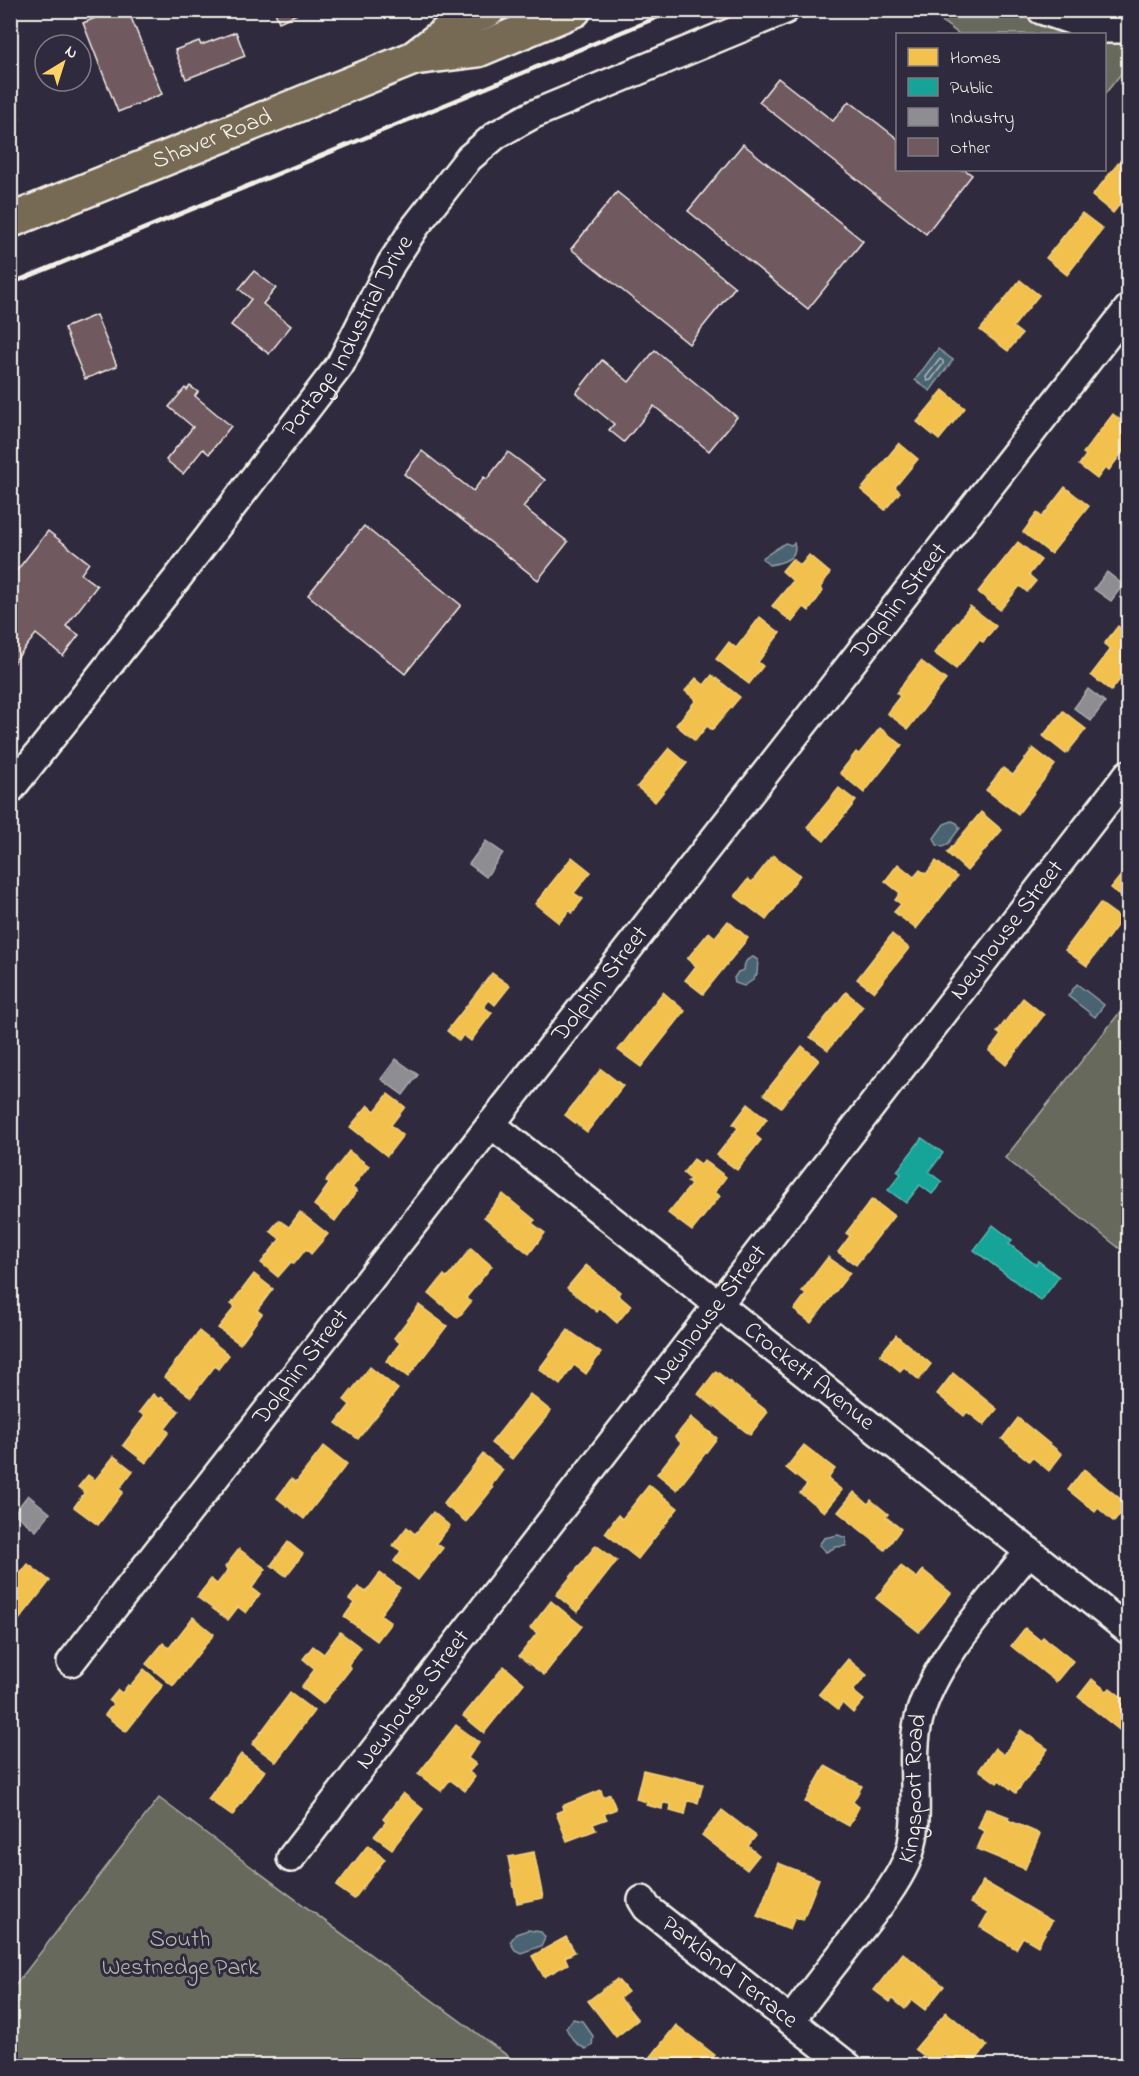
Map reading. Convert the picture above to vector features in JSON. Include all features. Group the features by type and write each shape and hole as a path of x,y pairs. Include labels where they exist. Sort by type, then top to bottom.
{"main road":[{"name":"Shaver Road","path":"414,58 459,23 488,10"},
{"name":"Shaver Road","path":"10,221 414,58 478,50 574,10"}],"street":[{"name":"Portage Industrial Drive","path":"10,790 179,576 340,365 391,264 415,227 469,158 496,135 534,114 786,10"},
{"path":"1041,10 1098,29 1128,29"},
{"name":"Dolphin Street","path":"71,1662 1128,309"},
{"name":"Newhouse Street","path":"291,1858 1128,774"},
{"name":"Crockett Avenue","path":"491,1124 1128,1630"},
{"name":"Kingsport Road","path":"791,2020 890,1891 907,1861 916,1830 914,1754 916,1739 919,1718 931,1686 948,1655 1029,1551"},
{"name":"Parkland Terrace","path":"642,1900 647,1908 848,2066"}],"green space":[{"path":"945,11 1011,11 1090,33 958,33 939,19"},
{"path":"1106,35 1128,37 1128,65 1106,93"},
{"path":"1128,1002 1128,1255 1005,1158"},
{"name":"South Westnedge Park","path":"159,1798 520,2065 11,2065 11,1991"}],"water":[{"path":"938,349 953,360 930,391 915,380"},
{"path":"785,543 791,545 794,543 795,548 794,553 788,559 769,565 762,558"},
{"path":"952,821 960,828 948,844 943,847 937,845 934,838 944,824"},
{"path":"753,957 758,960 757,974 753,980 744,986 735,983 734,978 738,972 744,970 746,962"},
{"path":"1077,984 1104,1005 1095,1017 1068,996"},
{"path":"838,1535 846,1538 846,1546 836,1547 826,1552 819,1545 824,1538"},
{"path":"528,1930 541,1932 545,1937 541,1946 521,1953 515,1950 510,1942 516,1934"},
{"path":"573,2019 582,2021 593,2036 592,2046 586,2049 572,2038 566,2028"}],"building: Homes":[{"path":"1128,151 1128,194 1113,213 1092,196"},
{"path":"1082,213 1103,229 1067,275 1046,258"},
{"path":"1020,280 1039,295 1013,327 1022,334 1008,351 980,330"},
{"path":"943,390 965,408 939,440 917,422"},
{"path":"1113,414 1128,426 1128,445 1109,470 1105,468 1097,479 1079,465 1086,455 1083,453"},
{"path":"899,443 918,459 895,487 900,492 885,510 861,490"},
{"path":"1065,487 1089,506 1051,554 1023,532 1037,513 1042,517"},
{"path":"1018,542 1041,560 1029,575 1036,581 1027,592 1020,586 1000,610 978,592"},
{"path":"809,555 830,573 820,588 823,591 809,611 804,607 792,622 772,606 793,581 782,571 792,559 801,565"},
{"path":"970,606 996,626 983,642 979,640 956,669 934,653"},
{"path":"760,617 780,633 758,662 763,666 749,684 716,659 729,642 736,648"},
{"path":"1118,626 1128,635 1128,669 1111,691 1091,675 1111,649 1104,644"},
{"path":"921,661 946,680 908,729 887,713 900,696 896,693"},
{"path":"712,675 740,697 712,730 707,726 695,741 676,725 696,700 685,691 696,678 704,685"},
{"path":"1063,711 1086,729 1066,754 1043,736"},
{"path":"880,728 902,745 864,793 840,773 856,752 859,754"},
{"path":"669,748 687,763 655,802 637,787"},
{"path":"1033,748 1055,765 1018,814 986,790 1003,768 1013,775"},
{"path":"839,788 856,801 824,841 807,827"},
{"path":"981,812 1002,830 967,871 947,853"},
{"path":"773,855 800,875 766,920 735,896 748,879 752,882"},
{"path":"572,857 591,872 574,893 583,899 572,913 570,910 559,923 535,904"},
{"path":"936,861 957,877 916,929 894,912 901,904 895,900 900,893 885,881 898,864 914,877 920,870 926,874"},
{"path":"1127,868 1128,870 1128,902 1111,888"},
{"path":"1100,903 1122,919 1087,966 1065,950"},
{"path":"728,921 748,938 703,994 685,980 696,966 687,959 709,932 715,937"},
{"path":"892,934 909,948 874,992 857,979"},
{"path":"492,973 510,986 495,1005 489,1000 484,1007 492,1013 471,1041 463,1035 459,1041 447,1031"},
{"path":"663,992 685,1011 641,1067 618,1050"},
{"path":"846,992 863,1006 828,1050 810,1037"},
{"path":"1023,998 1044,1015 1006,1065 989,1051 1001,1035 997,1032"},
{"path":"802,1046 819,1060 781,1107 764,1094"},
{"path":"601,1069 623,1086 587,1132 565,1115"},
{"path":"388,1094 405,1107 391,1125 403,1135 387,1156 350,1127 368,1105 375,1111"},
{"path":"748,1104 767,1119 755,1135 761,1140 737,1170 717,1155 738,1128 733,1124"},
{"path":"349,1151 369,1166 352,1188 357,1191 335,1221 314,1205 329,1184 326,1181"},
{"path":"694,1159 701,1164 704,1160 726,1177 715,1192 720,1196 692,1231 668,1213 691,1185 687,1182 690,1179 683,1173"},
{"path":"503,1194 535,1220 532,1223 545,1233 529,1254 484,1217"},
{"path":"872,1199 894,1216 856,1265 838,1252 850,1236 846,1233"},
{"path":"300,1212 328,1234 311,1254 306,1249 294,1264 291,1262 278,1277 261,1263 280,1239 270,1231 279,1220 289,1227"},
{"path":"471,1248 492,1266 466,1298 471,1302 458,1318 429,1294 444,1275 447,1278"},
{"path":"828,1257 850,1273 811,1323 794,1310 806,1294 802,1291"},
{"path":"586,1265 620,1292 618,1295 631,1306 617,1323 600,1308 597,1312 567,1288"},
{"path":"254,1274 273,1289 257,1310 262,1314 240,1344 218,1328 235,1307 231,1304"},
{"path":"419,1305 447,1326 408,1377 386,1361 400,1343 394,1338"},
{"path":"568,1330 601,1353 586,1374 574,1365 560,1385 539,1369"},
{"path":"199,1331 229,1355 218,1369 215,1366 191,1397 164,1377"},
{"path":"896,1335 931,1364 919,1380 904,1367 900,1371 880,1355"},
{"path":"370,1367 398,1389 358,1439 336,1423 350,1405 344,1400"},
{"path":"716,1371 768,1412 750,1435 698,1394"},
{"path":"953,1373 997,1409 984,1425 967,1412 964,1416 937,1394"},
{"path":"153,1394 159,1399 161,1397 179,1411 165,1429 169,1432 146,1463 123,1445 145,1416 139,1412"},
{"path":"530,1394 551,1411 512,1459 491,1443"},
{"path":"691,1417 717,1438 677,1490 657,1474 681,1443 675,1437"},
{"path":"1018,1418 1062,1454 1049,1471 1032,1457 1029,1461 1002,1439"},
{"path":"804,1445 835,1469 828,1479 842,1490 824,1512 800,1493 807,1485 786,1468"},
{"path":"324,1446 347,1464 304,1519 277,1498 291,1479 296,1482"},
{"path":"483,1454 503,1470 491,1486 493,1488 466,1522 443,1504"},
{"path":"114,1456 133,1471 119,1489 123,1492 98,1525 74,1507 85,1492 78,1487 88,1475 95,1480"},
{"path":"1084,1469 1128,1505 1114,1522 1098,1508 1095,1512 1068,1490"},
{"path":"649,1485 678,1508 638,1559 605,1533 618,1515 622,1519"},
{"path":"854,1492 868,1504 871,1500 901,1529 885,1550 838,1512"},
{"path":"433,1512 450,1526 436,1543 443,1548 418,1580 394,1561 401,1551 393,1545 407,1527 415,1534"},
{"path":"288,1542 303,1554 286,1576 271,1565"},
{"path":"596,1545 617,1561 577,1612 556,1595"},
{"path":"239,1549 266,1569 252,1588 260,1594 246,1613 238,1607 228,1620 197,1597 211,1579 217,1584 228,1570 225,1567"},
{"path":"28,1564 50,1581 10,1631 10,1586"},
{"path":"901,1566 917,1578 923,1570 951,1593 919,1632 876,1598"},
{"path":"380,1573 400,1588 380,1615 391,1623 377,1641 344,1617 354,1603 349,1599 358,1587 366,1592"},
{"path":"551,1601 582,1626 544,1675 519,1656 537,1633 530,1628"},
{"path":"193,1617 214,1634 173,1686 146,1664 163,1643 169,1648"},
{"path":"1025,1628 1040,1640 1043,1637 1073,1661 1056,1682 1011,1646"},
{"path":"340,1632 361,1648 348,1665 351,1668 323,1704 301,1687 315,1669 303,1659 313,1646 324,1654"},
{"path":"848,1659 867,1675 853,1691 864,1700 853,1713 842,1703 838,1709 819,1694"},
{"path":"504,1666 524,1683 484,1733 463,1716"},
{"path":"144,1669 163,1685 126,1732 105,1715 113,1704 109,1701 118,1690 122,1693 128,1685 130,1686"},
{"path":"1092,1679 1107,1691 1110,1688 1128,1702 1128,1726 1123,1733 1078,1697"},
{"path":"290,1693 314,1711 276,1762 252,1744"},
{"path":"456,1725 479,1742 468,1758 476,1764 469,1772 475,1777 465,1791 450,1780 441,1791 418,1774"},
{"path":"1021,1730 1048,1749 1016,1793 999,1780 997,1783 979,1770 995,1748 1004,1755"},
{"path":"241,1754 265,1771 232,1816 208,1799"},
{"path":"825,1766 862,1786 853,1802 859,1807 849,1826 805,1802"},
{"path":"643,1770 703,1784 698,1803 688,1801 685,1815 670,1811 671,1804 663,1803 662,1809 646,1805 647,1802 636,1799"},
{"path":"601,1790 603,1797 610,1794 616,1809 604,1814 607,1819 593,1824 596,1830 567,1841 556,1813 563,1810 562,1806"},
{"path":"403,1793 423,1809 392,1849 374,1836 386,1822 383,1819"},
{"path":"986,1808 1009,1817 1008,1820 1040,1834 1025,1869 977,1849 985,1831 978,1828"},
{"path":"722,1810 756,1836 748,1846 759,1855 747,1870 702,1835"},
{"path":"368,1845 385,1859 354,1899 336,1886"},
{"path":"534,1852 543,1898 517,1903 508,1857"},
{"path":"778,1863 819,1879 803,1920 795,1917 790,1929 757,1916"},
{"path":"983,1881 1052,1921 1038,1946 1023,1937 1016,1949 980,1927 988,1913 970,1903"},
{"path":"566,1937 575,1952 565,1957 568,1964 544,1977 532,1956"},
{"path":"903,1953 944,1986 925,2010 912,2000 905,2009 893,1999 890,2002 874,1990"},
{"path":"617,1979 628,1992 620,1998 638,2020 616,2037 588,2001"},
{"path":"946,2012 987,2046 971,2066 957,2066 944,2055 936,2065 915,2049"},
{"path":"676,2025 715,2055 706,2066 682,2066 678,2062 675,2066 659,2066 650,2058"}],"building: Public":[{"path":"922,1138 943,1153 929,1172 942,1182 932,1194 920,1185 906,1203 888,1190 901,1174 897,1171"},
{"path":"993,1225 1012,1240 1009,1244 1036,1265 1038,1261 1059,1277 1041,1301 974,1250"}],"building: Industry":[{"path":"1107,572 1123,585 1111,601 1094,589"},
{"path":"1088,689 1105,702 1091,721 1074,708"},
{"path":"486,841 503,853 486,877 469,864"},
{"path":"396,1059 418,1075 403,1095 381,1079"},
{"path":"28,1495 50,1513 36,1531 14,1513"}],"building: Other":[{"path":"115,10 128,10 162,94 118,112 93,48 93,33 87,33 83,23"},
{"path":"274,10 306,10 279,22"},
{"path":"236,32 245,56 186,79 175,50 199,41 201,45"},
{"path":"778,78 833,121 849,101 896,137 896,171 966,171 972,175 926,234 759,102"},
{"path":"10,95 20,119 10,123"},
{"path":"743,144 863,241 808,309 688,211"},
{"path":"617,192 735,287 689,344 571,249"},
{"path":"254,271 276,288 263,304 291,326 269,354 231,325 251,299 239,289"},
{"path":"96,315 117,366 85,379 64,328"},
{"path":"655,350 737,417 709,451 654,406 624,442 609,430 614,424 576,393 602,360 629,382"},
{"path":"190,386 198,392 195,396 231,426 209,454 203,449 183,474 166,460 193,427 169,407 185,388 187,390"},
{"path":"422,451 473,491 484,477 487,479 508,452 545,480 523,507 568,542 538,580 404,474"},
{"path":"364,526 461,605 405,674 308,595"},
{"path":"48,531 89,563 81,574 97,586 66,626 79,635 63,656 36,634 10,667 10,579"}],"railway":[{"path":"10,284 675,10"}]}
